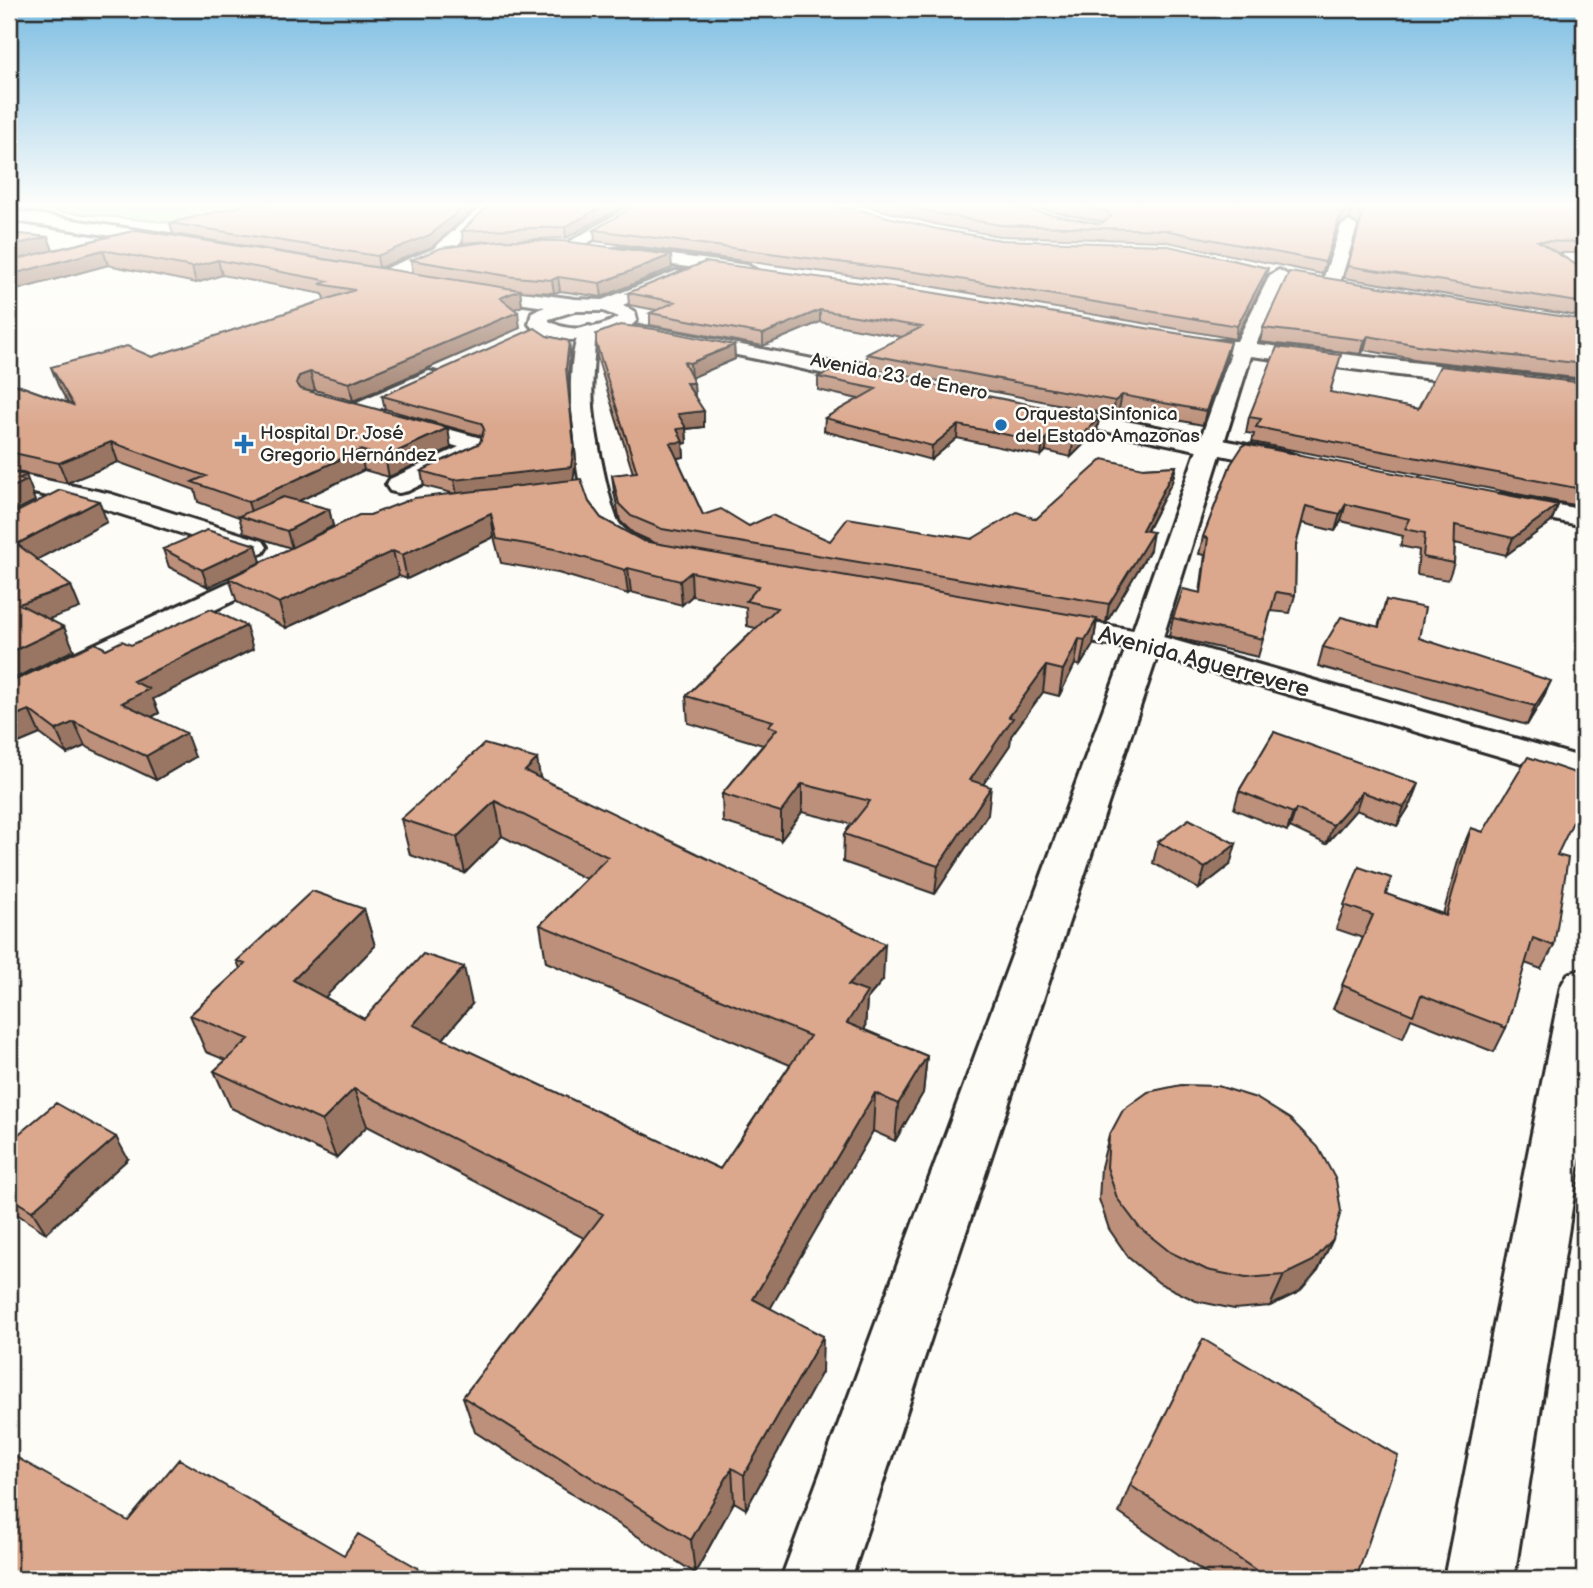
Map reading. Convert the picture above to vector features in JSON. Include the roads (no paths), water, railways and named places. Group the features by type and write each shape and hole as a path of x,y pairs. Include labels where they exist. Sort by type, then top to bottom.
{"street":[{"path":"370,277 404,284"},
{"path":"669,558 655,556 621,541 605,524 583,491 581,407 585,341 570,325 675,277"},
{"path":"816,1579 1145,642 1243,349 1284,277"},
{"path":"1331,283 1333,277"},
{"name":"Avenida 23 de Enero","path":"570,325 496,303 451,292 570,325 655,334 1311,462"},
{"path":"1202,342 1584,389"},
{"path":"399,485 472,450 472,443 355,411 452,375"},
{"path":"9,480 173,520 300,558 9,697"},
{"path":"42,511 74,494"},
{"path":"1584,510 1478,494 1584,518"},
{"name":"Avenida Aguerrevere","path":"1009,618 1145,642 1584,770"},
{"path":"1479,1579 1584,986"}],"place":[{"name":"Orquesta Sinfonica del Estado Amazonas","path":"1001,425"},
{"name":"Hospital Dr. José Gregorio Hernández","path":"244,444"}]}
